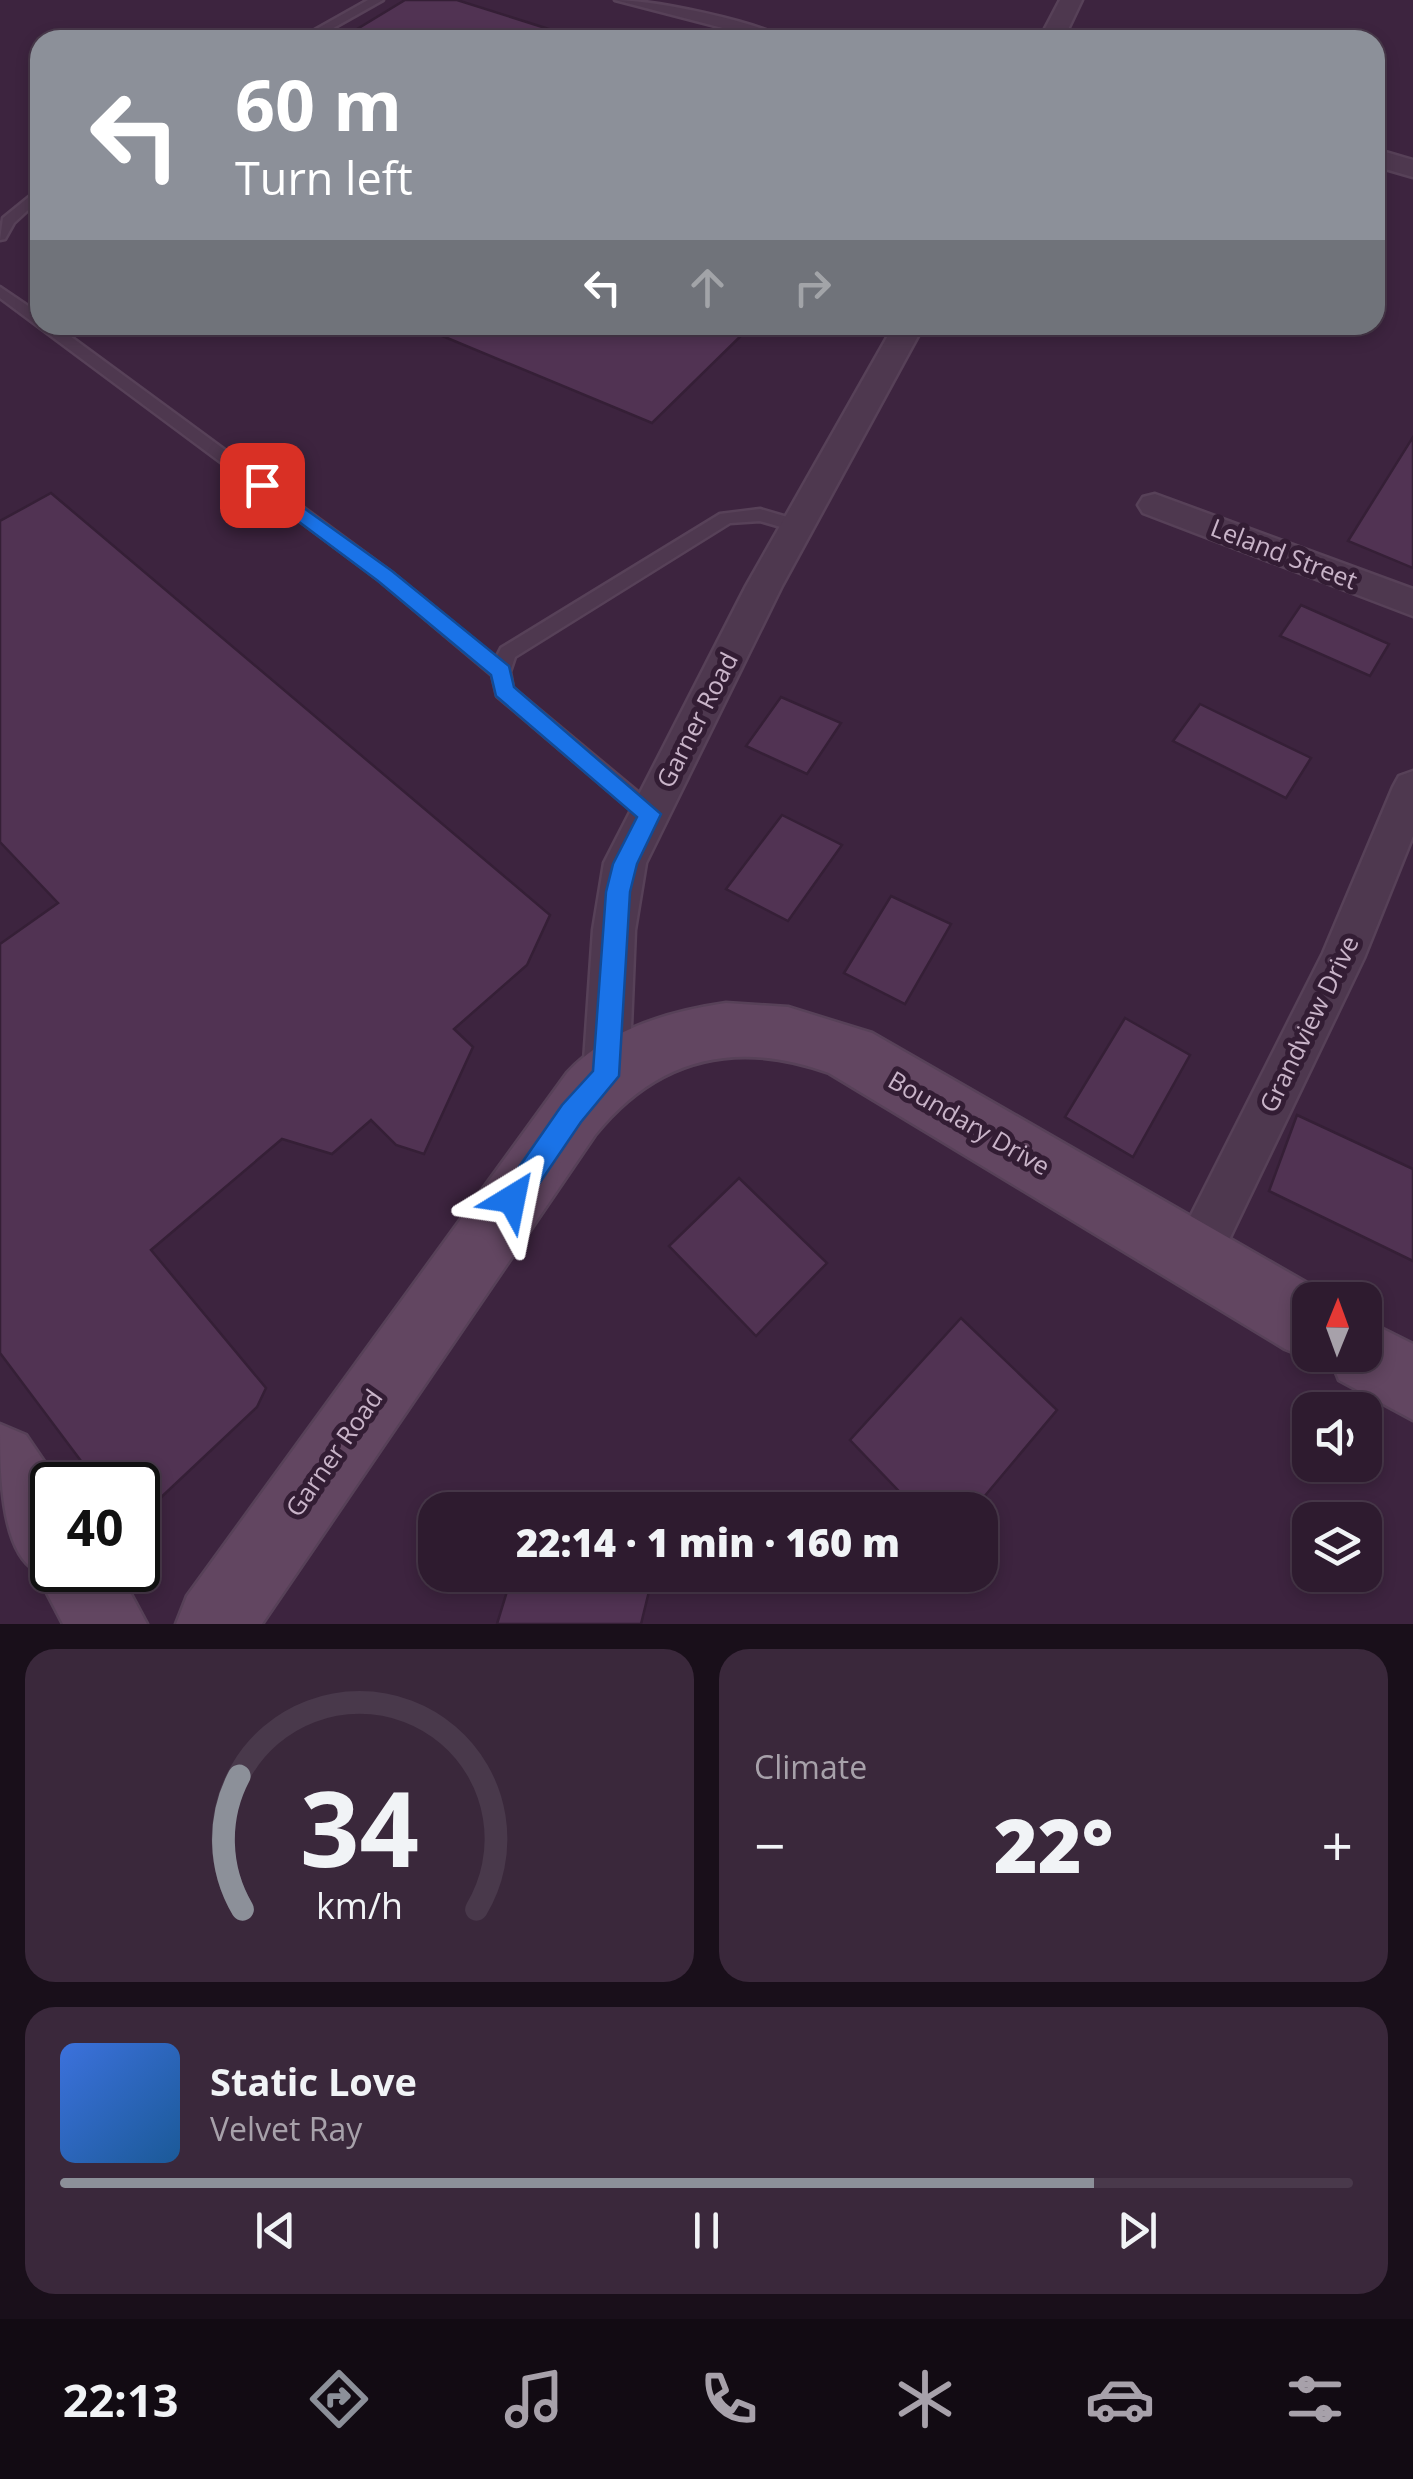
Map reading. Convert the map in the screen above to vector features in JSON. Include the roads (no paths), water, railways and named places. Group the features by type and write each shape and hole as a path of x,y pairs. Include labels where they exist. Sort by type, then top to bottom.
{"street":[{"path":"1056,30 1072,0"},
{"path":"1385,160 1413,169"},
{"name":"Garner Road","path":"215,1624 572,1114 606,1076 618,892 625,864 798,526 903,335"},
{"name":"Leland Street","path":"1155,505 1413,603"},
{"name":"Grandview Drive","path":"1196,1256 1342,958 1413,787"},
{"name":"Boundary Drive","path":"606,1076 641,1054 683,1036 728,1029 773,1030 818,1040 850,1053 1292,1313"},
{"path":"1382,1366 1413,1384"},
{"path":"0,1461 30,1506"},
{"path":"87,1592 108,1624"}],"lane":[{"path":"322,30 377,0"},
{"path":"622,0 748,30"},
{"path":"0,236 8,221 30,201"},
{"path":"0,292 30,314"},
{"path":"59,335 385,576 501,672"},
{"path":"650,814 504,691 501,672 508,653 726,518 760,516 798,526"}]}
